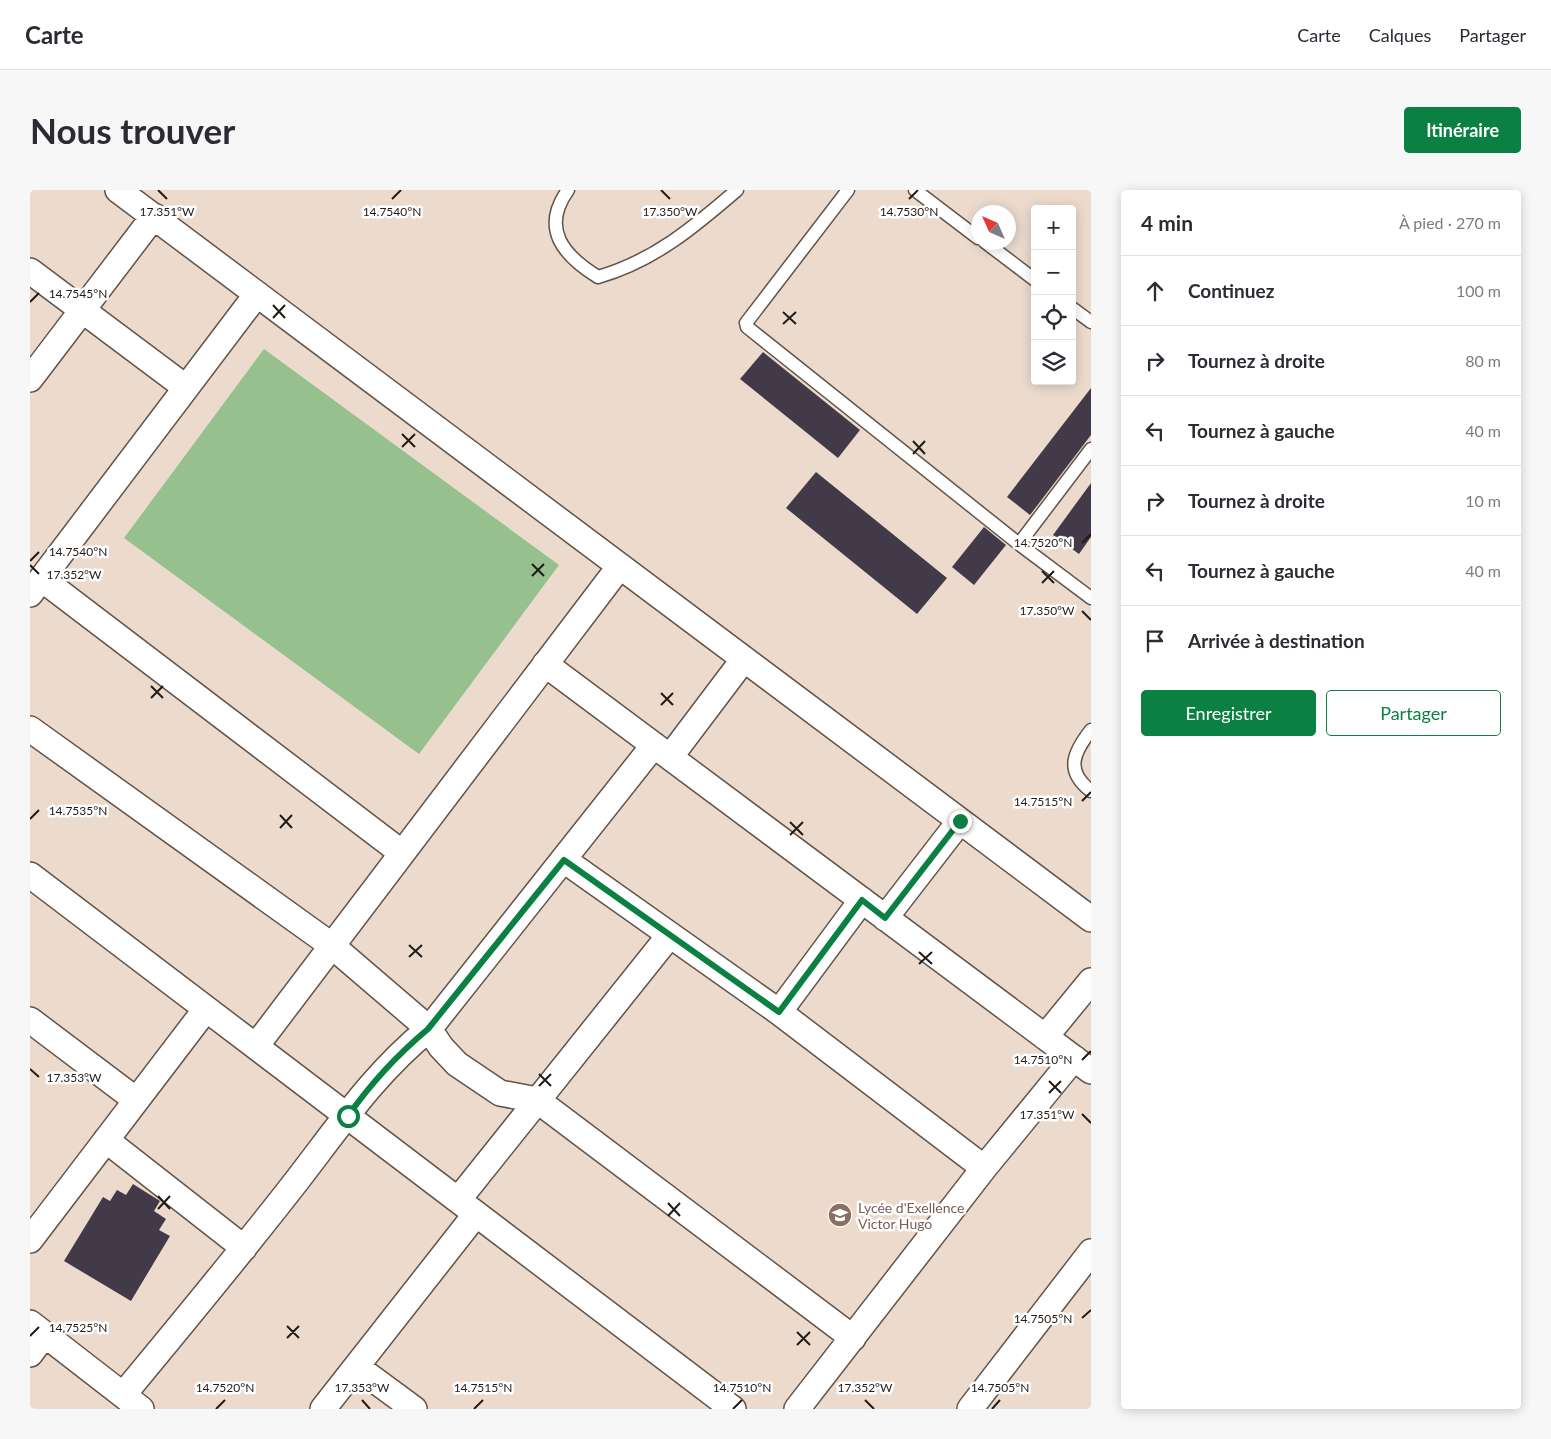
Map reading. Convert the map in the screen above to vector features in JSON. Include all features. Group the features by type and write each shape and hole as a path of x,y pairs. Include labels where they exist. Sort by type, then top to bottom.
{"street":[{"path":"118,190 1091,919"},
{"path":"30,379 154,216"},
{"path":"30,271 185,387"},
{"path":"257,294 36,586 402,853"},
{"path":"256,1046 620,566"},
{"path":"30,1354 38,1328 132,1402 244,1248 348,1116 366,1089 401,1051 428,1029 564,860 744,659"},
{"path":"546,664 1082,1064 984,1168 797,1409"},
{"path":"30,729 331,945 428,1029 457,1064 500,1093 537,1100 853,1338"},
{"path":"885,918 960,821"},
{"path":"564,860 668,936 779,1012 984,1168"},
{"path":"30,875 467,1207 721,1405"},
{"path":"779,1012 862,900"},
{"path":"323,1409 357,1367 467,1207 537,1100 668,936"},
{"path":"1045,1037 1091,980"},
{"path":"30,1240 206,1009"},
{"path":"30,1020 136,1100"},
{"path":"106,1140 244,1248"},
{"path":"970,1409 1091,1252"},
{"path":"357,1367 414,1409"}],"lane":[{"path":"568,190 561,200 555,228 560,244 578,265 598,277 627,269 688,232 737,190"},
{"path":"848,190 746,323 747,327 1019,544 1091,598"},
{"path":"915,190 971,233"},
{"path":"996,250 1031,277"},
{"path":"1076,311 1091,322"},
{"path":"1019,544 1091,448"},
{"path":"1091,730 1079,746 1073,765 1081,783 1091,791"}],"green space":[{"path":"264,349 559,565 419,754 124,538"}],"building":[{"path":"763,352 860,430 838,458 740,379"},
{"path":"1091,388 1091,435 1030,515 1007,497"},
{"path":"816,472 947,578 917,614 786,508"},
{"path":"1091,483 1091,537 1079,554 1053,535"},
{"path":"984,527 1006,545 974,585 952,567"},
{"path":"133,1184 160,1201 154,1211 166,1219 159,1230 170,1236 131,1301 64,1261 103,1197 110,1201 117,1190 126,1195"}],"place":[{"name":"Lycée d'Exellence Victor Hugo","path":"840,1215"}],"route":[{"path":"348,1116 366,1089 401,1051 428,1029 564,860 668,936 779,1012 862,900 885,918 960,821"}]}
